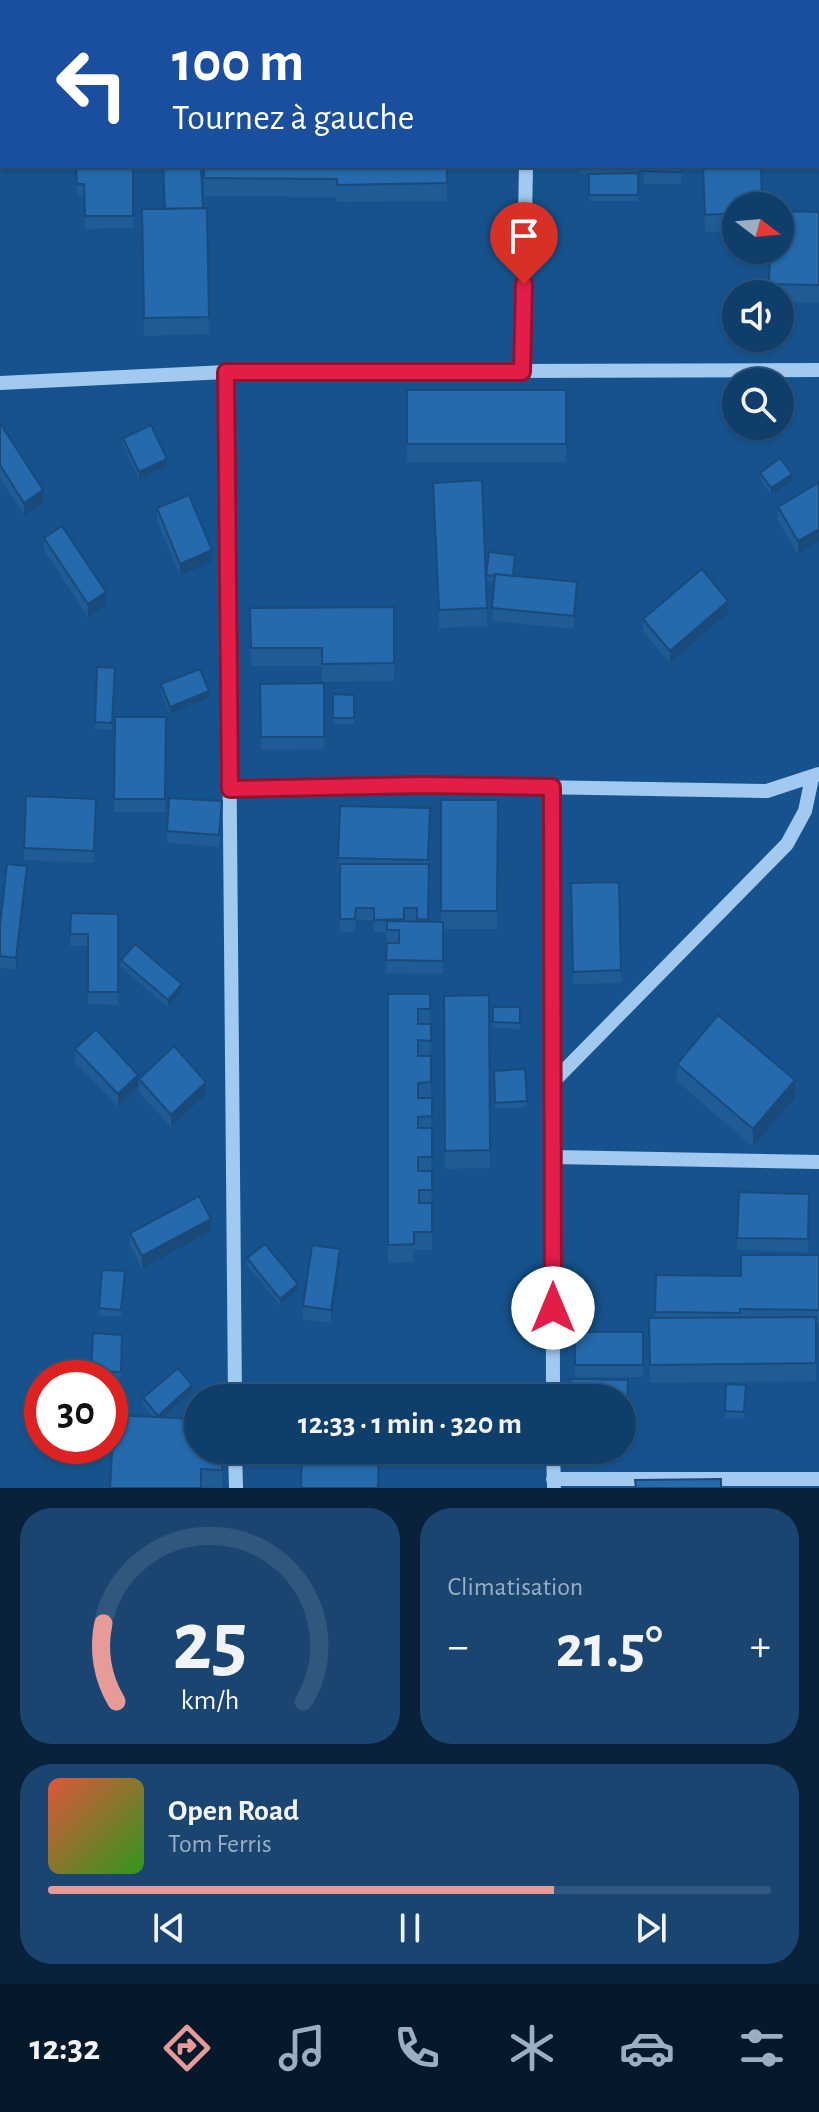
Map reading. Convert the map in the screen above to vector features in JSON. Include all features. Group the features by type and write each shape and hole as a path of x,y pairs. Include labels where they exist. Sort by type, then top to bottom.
{"street":[{"path":"522,372 526,168"},
{"path":"0,383 226,372 819,370"},
{"path":"226,372 235,1384"},
{"path":"230,789 422,785 767,791 816,776"},
{"path":"553,1082 787,844 805,811 816,776"},
{"path":"552,787 553,1384"},
{"path":"554,1157 819,1162"},
{"path":"235,1464 236,1488"},
{"path":"553,1464 554,1484 819,1479"}],"building":[{"path":"76,168 133,168 133,216 85,216 84,184 77,184"},
{"path":"163,168 201,168 203,208 165,209"},
{"path":"204,168 447,168 447,183 337,185 337,179 204,178"},
{"path":"644,168 681,168 681,172 644,171"},
{"path":"703,168 761,168 762,192 722,192 722,214 705,215"},
{"path":"638,173 638,195 589,195 589,174"},
{"path":"207,208 209,317 144,318 142,209"},
{"path":"794,211 819,212 819,285 794,284 794,280 769,280 770,264 794,264"},
{"path":"407,390 566,390 566,444 407,444"},
{"path":"0,423 43,490 24,503 0,465"},
{"path":"151,425 167,459 139,472 123,438"},
{"path":"780,458 792,474 771,488 760,473"},
{"path":"482,480 487,608 439,610 433,483"},
{"path":"819,482 819,529 798,541 778,507"},
{"path":"189,495 212,550 180,564 157,508"},
{"path":"62,526 106,592 88,604 44,538"},
{"path":"489,552 515,555 513,576 486,575"},
{"path":"702,569 728,601 670,651 643,619"},
{"path":"495,574 577,582 574,616 492,608"},
{"path":"394,607 394,663 322,664 322,648 251,648 250,608"},
{"path":"97,667 115,668 112,723 95,722"},
{"path":"200,669 209,691 170,707 161,684"},
{"path":"324,683 324,737 261,737 260,684"},
{"path":"333,694 354,695 354,718 333,718"},
{"path":"115,717 166,717 165,799 114,799"},
{"path":"26,796 96,799 94,851 24,848"},
{"path":"169,798 222,801 219,835 167,831"},
{"path":"441,800 498,800 497,911 441,911"},
{"path":"340,806 430,808 428,860 338,858"},
{"path":"7,864 27,866 16,958 0,956"},
{"path":"340,864 429,864 428,920 417,919 417,908 404,908 404,919 374,920 374,908 356,908 355,919 340,919"},
{"path":"619,882 621,970 573,972 571,883"},
{"path":"71,913 118,914 118,992 88,992 88,934 70,934"},
{"path":"387,921 443,922 443,961 386,960 387,943 399,943 399,930 387,930"},
{"path":"135,944 182,984 168,1000 121,960"},
{"path":"388,994 430,994 430,1009 418,1009 418,1024 431,1024 431,1041 418,1040 418,1056 431,1056 431,1082 418,1083 418,1098 432,1098 432,1116 418,1117 418,1128 432,1128 432,1157 418,1157 418,1171 432,1171 432,1190 419,1190 419,1203 432,1203 432,1232 414,1232 414,1244 388,1245"},
{"path":"489,995 490,1150 445,1151 444,996"},
{"path":"493,1007 520,1007 520,1023 493,1022"},
{"path":"718,1015 795,1080 753,1129 677,1064"},
{"path":"96,1029 138,1075 118,1094 75,1049"},
{"path":"174,1046 206,1082 171,1115 139,1079"},
{"path":"525,1069 527,1101 495,1103 494,1071"},
{"path":"739,1192 809,1194 808,1239 737,1238"},
{"path":"199,1196 211,1219 142,1256 130,1233"},
{"path":"265,1244 298,1284 280,1299 247,1258"},
{"path":"312,1245 340,1249 331,1310 303,1306"},
{"path":"741,1255 819,1255 819,1310 655,1312 656,1275 741,1276"},
{"path":"102,1270 125,1271 121,1310 99,1308"},
{"path":"816,1317 816,1363 650,1365 649,1318"},
{"path":"575,1332 643,1332 643,1365 575,1365"},
{"path":"93,1333 122,1335 121,1360 92,1360"},
{"path":"178,1368 191,1384 184,1384 184,1392 158,1416 143,1398"},
{"path":"570,1379 628,1380 628,1384 570,1384"},
{"path":"726,1384 746,1385 744,1412 725,1411"},
{"path":"128,1416 184,1418 184,1464 222,1464 222,1470 201,1469 201,1488 110,1488 111,1464 128,1464"},
{"path":"302,1464 379,1464 378,1488 301,1488"},
{"path":"721,1479 721,1488 636,1488 635,1480"}],"route":[{"path":"524,284 522,372 226,372 230,789 422,785 552,787 553,1308"}]}
